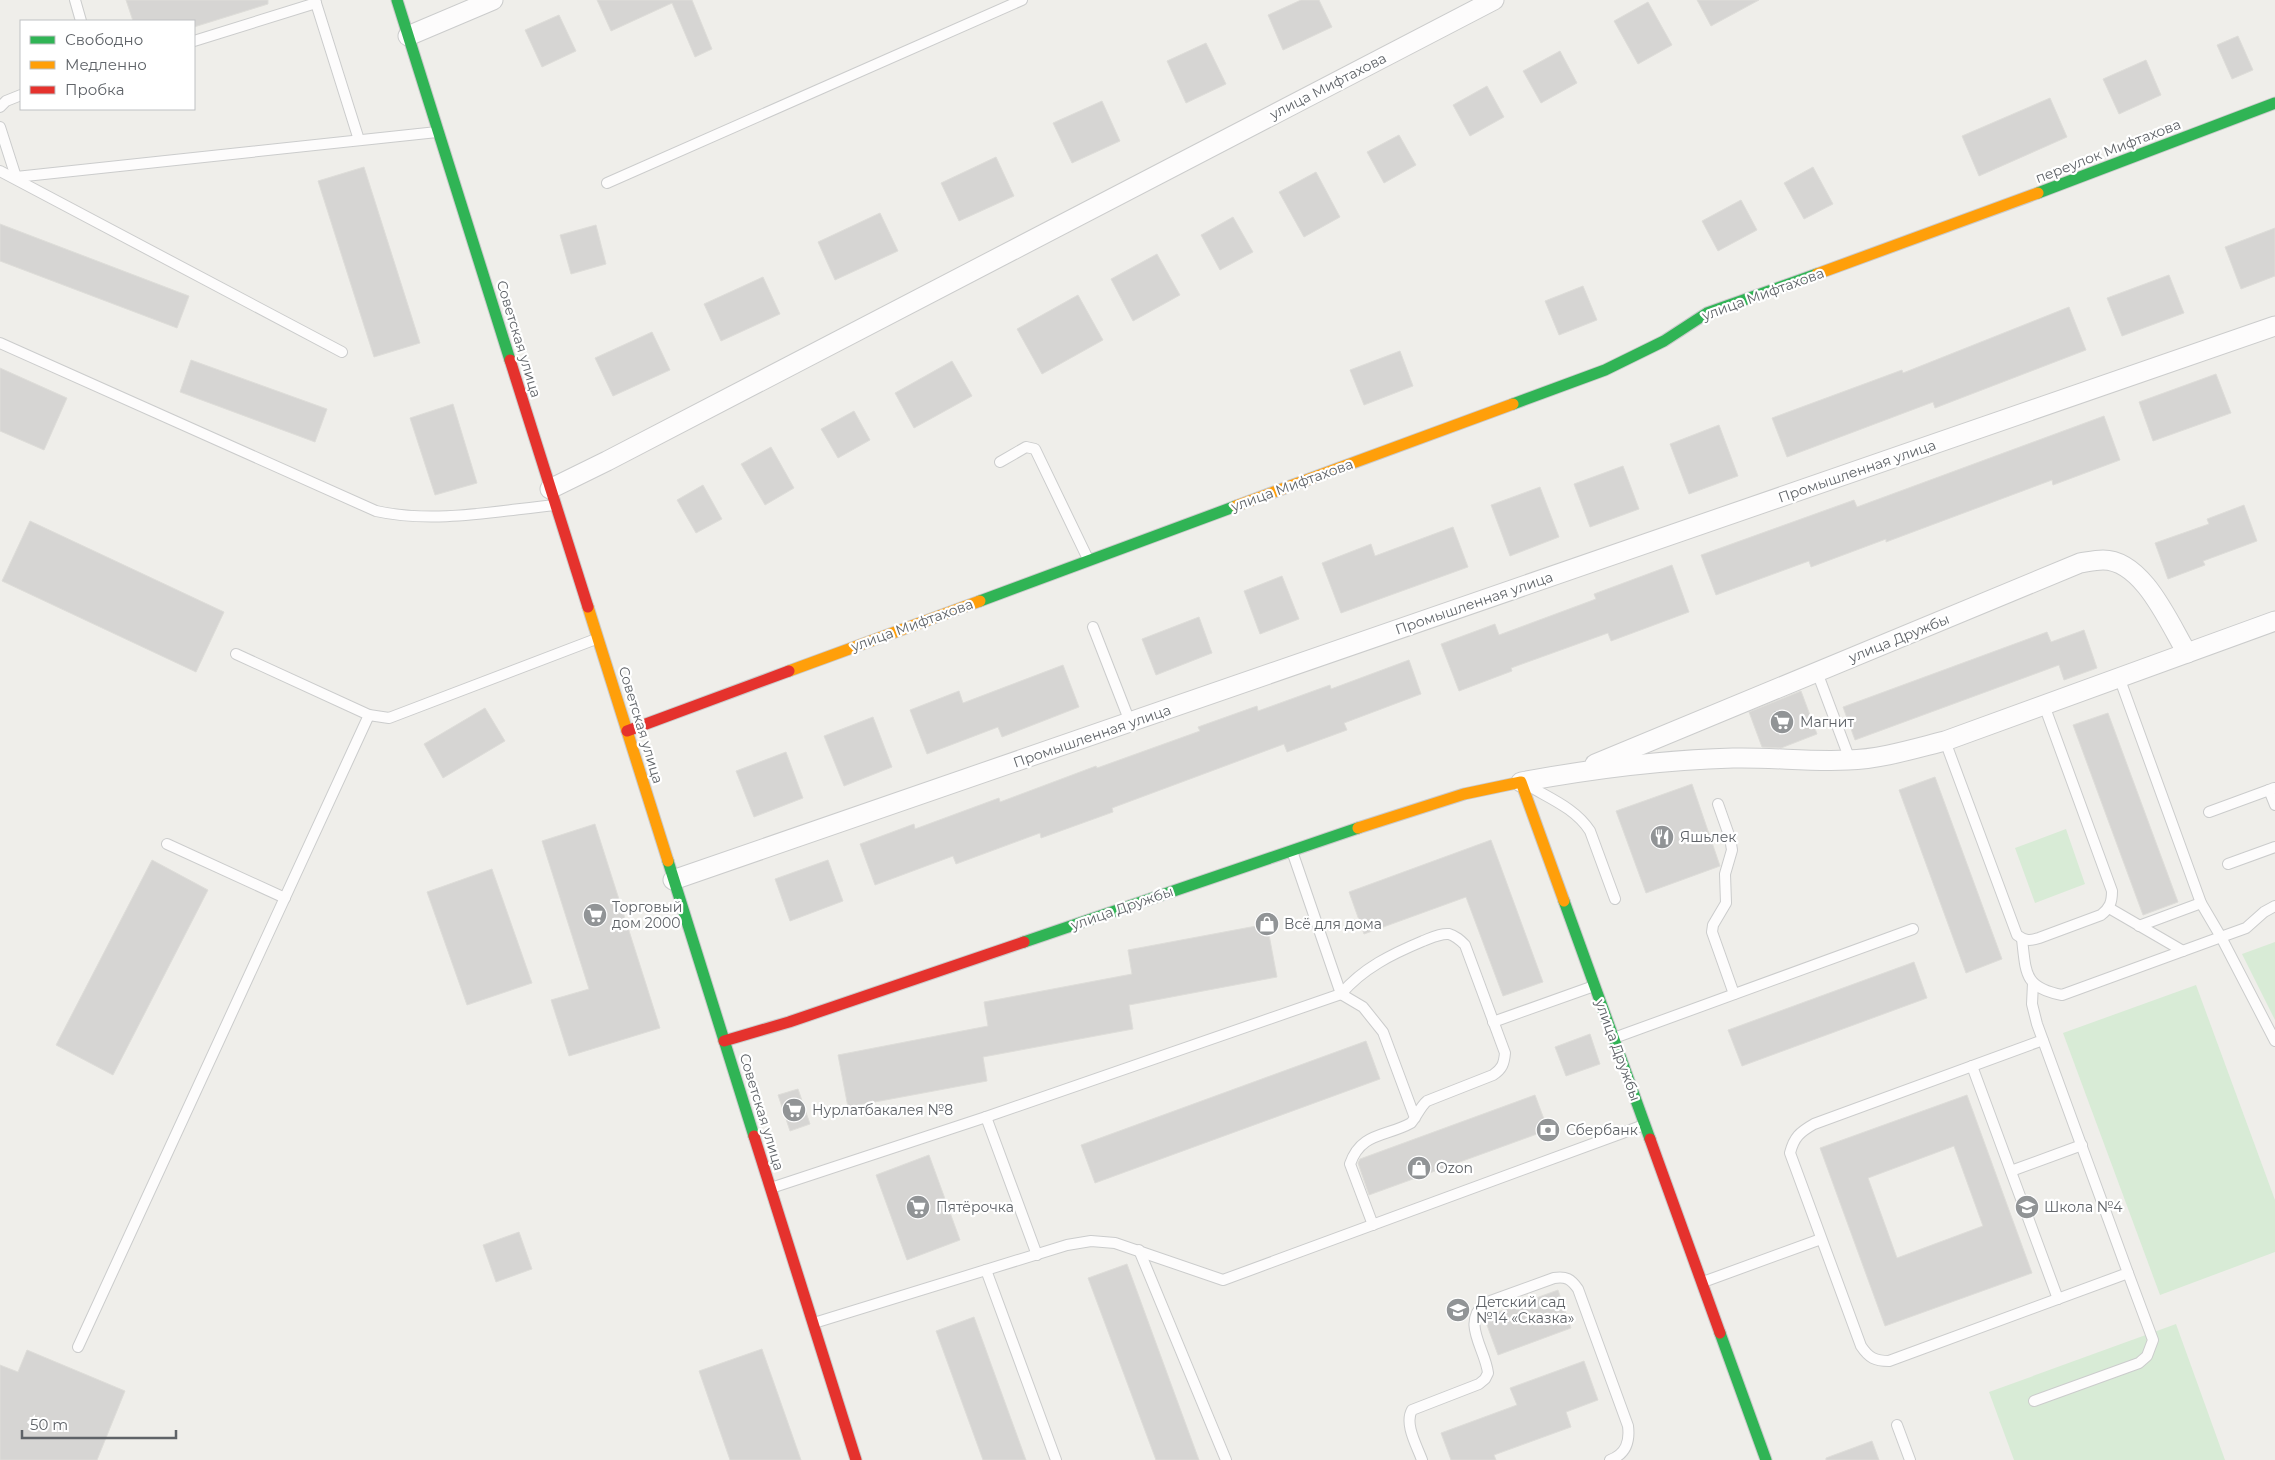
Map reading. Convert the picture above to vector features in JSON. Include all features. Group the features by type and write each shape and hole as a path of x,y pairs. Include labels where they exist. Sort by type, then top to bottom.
{"street":[{"name":"Советская улица","path":"397,0 856,1460"},
{"path":"408,36 494,0"},
{"name":"улица Мифтахова","path":"553,497 643,442 1494,0"},
{"name":"переулок Мифтахова","path":"1952,226 2275,103"},
{"name":"улица Мифтахова","path":"627,731 1605,370 1664,341 1707,313 1952,226"},
{"name":"Промышленная улица","path":"674,880 2275,326"},
{"name":"улица Дружбы","path":"1575,772 2080,563 2104,560 2119,563 2136,573 2150,591 2187,653"},
{"name":"улица Дружбы","path":"724,1041 789,1022 1421,806 1464,794 1575,772 1681,761 1761,758 1850,760 1889,755 1945,741 2275,620"},
{"name":"улица Дружбы","path":"1521,782 1766,1460"}],"lane":[{"path":"74,0 81,20"},
{"path":"607,183 1022,0"},
{"path":"195,41 315,1 359,140"},
{"path":"0,107 6,101 20,95"},
{"path":"0,127 16,178"},
{"path":"16,178 438,132"},
{"path":"0,171 342,352"},
{"path":"0,343 376,511 399,516 428,517 553,497"},
{"path":"1000,462 1026,447 1035,449 1089,560"},
{"path":"1093,627 1130,722"},
{"path":"236,654 369,716 389,718 598,639"},
{"path":"1817,672 1850,760"},
{"path":"2119,678 2201,903 2221,937 2275,1041"},
{"path":"2022,940 2030,941 2101,915 2109,908 2112,900 2112,891 2044,705"},
{"path":"78,1347 369,716"},
{"path":"1945,741 2017,935 2022,940 2026,971 2033,983 2044,992 2062,995 2246,928 2264,912 2275,906"},
{"path":"1521,782 1570,810 1584,822 1590,831 1615,899"},
{"path":"2209,812 2272,789 2275,805"},
{"path":"1718,804 1730,838 1732,850 1725,874 1726,903 1713,926 1712,932 1734,994"},
{"path":"168,844 285,898"},
{"path":"2228,864 2275,847"},
{"path":"1292,850 1341,994 1363,1007 1383,1032 1414,1118"},
{"path":"2139,926 2201,903"},
{"path":"2109,908 2183,951"},
{"path":"1614,1038 1913,928"},
{"path":"770,1188 1341,994 1358,978 1384,959 1438,935 1448,934 1458,937 1465,945 1505,1053 1504,1062 1500,1070 1493,1075 1427,1100 1414,1118 1404,1126 1363,1141 1350,1164 1373,1225"},
{"path":"2033,983 2034,1012 2043,1040 2153,1340 2147,1356 2139,1363 2034,1401"},
{"path":"1494,1022 1595,986"},
{"path":"2043,1040 1814,1124 1799,1132 1793,1140 1790,1153 1821,1238 1861,1346 1868,1356 1877,1361 1889,1361 2128,1273"},
{"path":"1972,1066 2058,1299"},
{"path":"986,1116 1037,1255"},
{"path":"813,1324 1067,1244 1115,1243 1223,1280 1645,1125"},
{"path":"2011,1171 2082,1145"},
{"path":"1702,1282 1821,1238"},
{"path":"1139,1250 1226,1460"},
{"path":"986,1270 1056,1460"},
{"path":"1422,1460 1409,1424 1412,1410 1479,1384 1485,1380 1488,1373 1487,1364 1473,1327 1479,1308 1486,1303 1554,1278 1564,1277 1571,1280 1578,1289 1628,1426 1629,1438 1626,1447 1617,1457 1610,1460"},
{"path":"1896,1425 1910,1460"}],"green space":[{"path":"2066,829 2085,884 2035,903 2015,848"},
{"path":"2275,942 2275,1020 2242,954"},
{"path":"2196,985 2275,1200 2275,1252 2160,1295 2063,1033"},
{"path":"2176,1324 2225,1460 2014,1460 1989,1392"}],"building":[{"path":"126,0 268,0 268,4 195,27 195,20 133,20"},
{"path":"597,0 692,0 712,49 695,57 672,3 611,31"},
{"path":"1301,0 1319,0 1332,27 1283,50 1268,15"},
{"path":"1697,0 1759,0 1711,26"},
{"path":"1648,2 1672,45 1638,64 1614,21"},
{"path":"559,15 576,51 542,67 525,30"},
{"path":"2238,36 2253,70 2232,79 2217,45"},
{"path":"1206,43 1226,84 1186,103 1167,61"},
{"path":"1560,51 1577,83 1541,103 1523,71"},
{"path":"2146,60 2161,95 2119,114 2103,79"},
{"path":"1487,86 1504,117 1470,136 1453,105"},
{"path":"2050,98 2067,137 1979,176 1962,136"},
{"path":"1102,101 1120,141 1072,163 1053,123"},
{"path":"1399,135 1416,165 1384,183 1367,152"},
{"path":"996,157 1014,196 959,221 941,183"},
{"path":"364,167 420,343 374,357 318,181"},
{"path":"1813,167 1833,204 1804,219 1784,183"},
{"path":"1316,172 1340,217 1304,237 1279,192"},
{"path":"1741,200 1757,230 1718,251 1702,221"},
{"path":"880,213 898,251 835,280 818,242"},
{"path":"1233,217 1253,252 1220,270 1201,235"},
{"path":"0,224 189,296 177,328 0,261"},
{"path":"596,225 606,264 571,274 560,235"},
{"path":"2275,228 2275,276 2241,289 2225,247"},
{"path":"1157,254 1180,295 1133,321 1111,279"},
{"path":"2169,275 2184,313 2122,336 2107,298"},
{"path":"763,277 780,314 721,341 704,304"},
{"path":"1583,286 1597,320 1559,335 1545,301"},
{"path":"1078,295 1103,340 1042,374 1017,329"},
{"path":"2069,307 2086,350 1935,408 1933,402 1787,457 1772,418 1902,370 1903,373"},
{"path":"652,332 670,370 613,396 595,358"},
{"path":"1400,351 1413,386 1364,405 1350,370"},
{"path":"191,360 327,409 315,442 180,392"},
{"path":"952,361 972,396 914,428 895,393"},
{"path":"0,368 67,398 44,450 0,431"},
{"path":"2216,374 2231,413 2153,441 2139,402"},
{"path":"453,404 477,483 435,495 410,418"},
{"path":"854,411 870,440 838,458 821,429"},
{"path":"2104,416 2120,460 2053,485 2052,480 1886,542 1886,539 1811,567 1809,561 1716,595 1701,555 1854,500 1857,507"},
{"path":"1719,425 1738,476 1689,494 1670,444"},
{"path":"771,447 794,488 765,505 741,464"},
{"path":"1623,466 1639,509 1590,527 1574,484"},
{"path":"703,485 722,519 696,533 677,500"},
{"path":"1540,487 1559,537 1510,556 1491,505"},
{"path":"2244,505 2257,541 2203,561 2205,565 2168,579 2155,543 2209,524 2207,519"},
{"path":"30,521 224,612 196,672 2,581"},
{"path":"1453,527 1468,567 1341,613 1322,563 1371,544 1375,556"},
{"path":"1672,565 1689,612 1611,641 1608,633 1511,668 1512,671 1459,691 1441,644 1495,624 1499,635 1596,599 1594,594"},
{"path":"1282,576 1299,619 1260,634 1244,591"},
{"path":"1199,617 1212,653 1156,675 1142,639"},
{"path":"2084,630 2097,668 2064,680 2059,665 1855,740 1843,707 2047,632 2051,642"},
{"path":"1409,660 1421,694 1344,723 1347,730 1287,752 1284,744 1112,808 1113,812 1041,838 1040,833 956,864 953,856 875,885 860,844 914,824 915,829 999,798 1000,802 1096,766 1097,768 1200,731 1198,727 1257,706 1258,711 1330,685 1331,689"},
{"path":"1063,665 1079,707 1002,737 998,727 927,754 910,710 959,691 963,703"},
{"path":"1801,691 1817,734 1781,748 1762,747 1749,712"},
{"path":"485,708 505,741 443,778 424,744"},
{"path":"2108,713 2178,902 2143,915 2073,725"},
{"path":"873,717 892,767 844,786 824,736"},
{"path":"786,752 803,798 754,817 736,771"},
{"path":"1935,777 2002,959 1966,973 1899,790"},
{"path":"1692,784 1720,866 1646,893 1616,811"},
{"name":"Торговый дом 2000","path":"595,824 660,1028 569,1056 551,1000 589,989 542,841"},
{"path":"1491,840 1543,982 1503,996 1466,897 1364,934 1349,892"},
{"path":"152,860 208,890 113,1075 56,1045"},
{"path":"828,860 843,901 790,921 775,879"},
{"path":"492,869 532,983 467,1005 427,892"},
{"path":"1267,924 1277,977 1129,1005 1133,1029 983,1057 987,1081 848,1107 838,1055 988,1026 984,1002 1132,974 1128,950"},
{"path":"1914,962 1927,998 1742,1066 1728,1030"},
{"path":"1590,1034 1600,1064 1566,1076 1555,1047"},
{"path":"1366,1041 1380,1079 1095,1183 1081,1145"},
{"name":"Нурлатбакалея №8","path":"798,1089 810,1124 790,1131 778,1095"},
{"path":"1535,1095 1548,1130 1369,1195 1358,1163 1360,1159"},
{"path":"1967,1095 2032,1273 1885,1326 1820,1148","holes":["1954,1146 1983,1226 1897,1258 1868,1178"]},
{"path":"929,1155 960,1240 907,1260 876,1175"},
{"path":"519,1232 532,1269 496,1282 483,1245"},
{"path":"1127,1264 1199,1460 1156,1460 1088,1278"},
{"path":"1558,1290 1571,1328 1498,1355 1484,1317"},
{"path":"974,1317 1026,1460 983,1460 936,1331"},
{"path":"762,1349 801,1460 730,1460 699,1371"},
{"path":"27,1350 125,1391 97,1460 0,1460 0,1365 18,1372"},
{"path":"1584,1361 1598,1400 1566,1412 1571,1427 1494,1455 1496,1460 1451,1460 1441,1433 1517,1405 1510,1388"},
{"path":"1872,1441 1879,1460 1826,1460 1826,1458"}],"traffic: fast":[{"path":"397,0 510,360"},
{"path":"2038,193 2275,103"},
{"path":"1513,404 1605,370 1664,341 1707,313 1817,274"},
{"path":"980,601 1236,506"},
{"path":"1024,942 1358,828"},
{"path":"668,861 754,1136"},
{"path":"1564,901 1650,1139"},
{"path":"1720,1333 1766,1460"}],"traffic: slow":[{"path":"1817,274 2038,193"},
{"path":"1236,506 1513,404"},
{"path":"789,671 980,601"},
{"path":"588,607 668,861"},
{"path":"1358,828 1464,794 1521,782 1564,901"}],"traffic: jam":[{"path":"510,360 588,607"},
{"path":"627,731 789,671"},
{"path":"724,1041 789,1022 1024,942"},
{"path":"754,1136 856,1460"},
{"path":"1650,1139 1720,1333"}],"place":[{"name":"Магнит","path":"1782,722"},
{"name":"Яшьлек","path":"1662,837"},
{"name":"Торговый дом 2000","path":"595,915"},
{"name":"Всё для дома","path":"1267,924"},
{"name":"Нурлатбакалея №8","path":"794,1110"},
{"name":"Сбербанк","path":"1548,1130"},
{"name":"Ozon","path":"1419,1168"},
{"name":"Пятёрочка","path":"918,1207"},
{"name":"Школа №4","path":"2027,1207"},
{"name":"Детский сад №14 «Сказка»","path":"1458,1310"}]}
